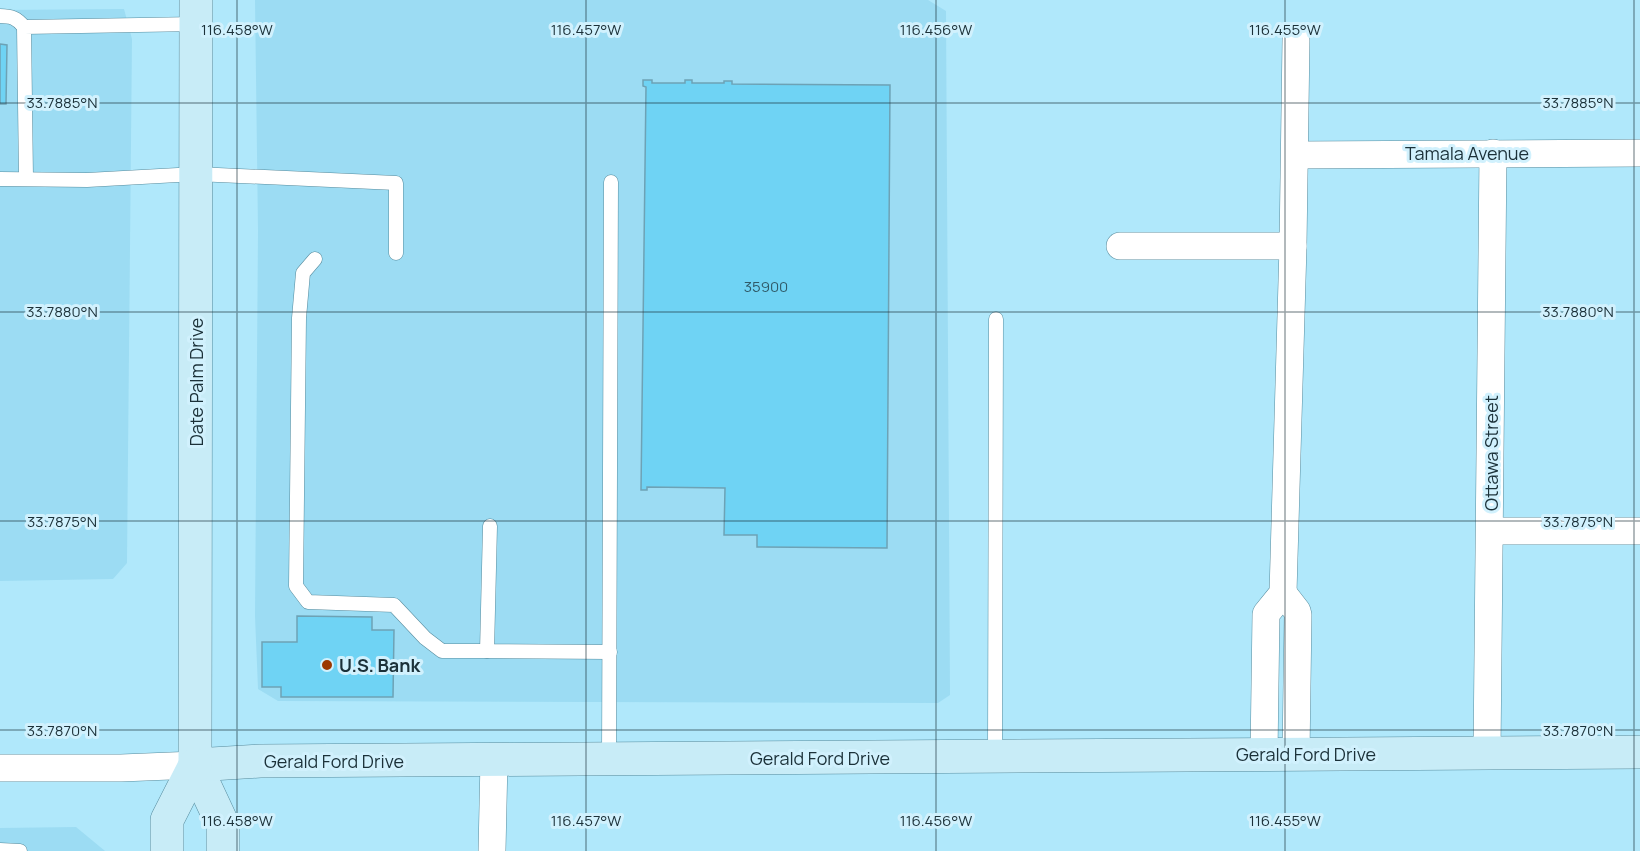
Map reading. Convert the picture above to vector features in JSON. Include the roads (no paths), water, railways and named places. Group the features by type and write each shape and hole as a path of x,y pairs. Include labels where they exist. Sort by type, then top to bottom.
{"main road":[{"name":"Date Palm Drive","path":"195,12 195,765 224,825 223,851"},
{"name":"Gerald Ford Drive","path":"195,765 260,761 1640,752"},
{"name":"Date Palm Drive","path":"167,851 167,819 195,765"}],"street":[{"path":"1280,754 1266,638 1266,614 1283,593 1293,246 1296,40"},
{"name":"Ottawa Street","path":"1487,753 1493,153"},
{"name":"Tamala Avenue","path":"1294,154 1640,153"},
{"path":"1120,246 1293,246"},
{"path":"1491,531 1640,531"},
{"path":"1280,754 1298,637 1297,611 1283,593"},
{"path":"1266,638 1298,637"},
{"path":"492,851 494,760"},
{"name":"Gerald Ford Drive","path":"0,768 121,768 195,765"}],"lane":[{"path":"24,27 195,12"},
{"path":"0,16 10,16 24,27 26,178"},
{"path":"0,179 87,180 196,174 396,183 396,253"},
{"path":"609,759 611,182"},
{"path":"315,260 303,273 299,318 296,586 308,602 394,604 425,638 442,651 610,652"},
{"path":"994,758 996,319"},
{"path":"487,651 490,526"},
{"path":"0,850 20,851"}],"place":[{"name":"U.S. Bank","path":"327,665"}]}
